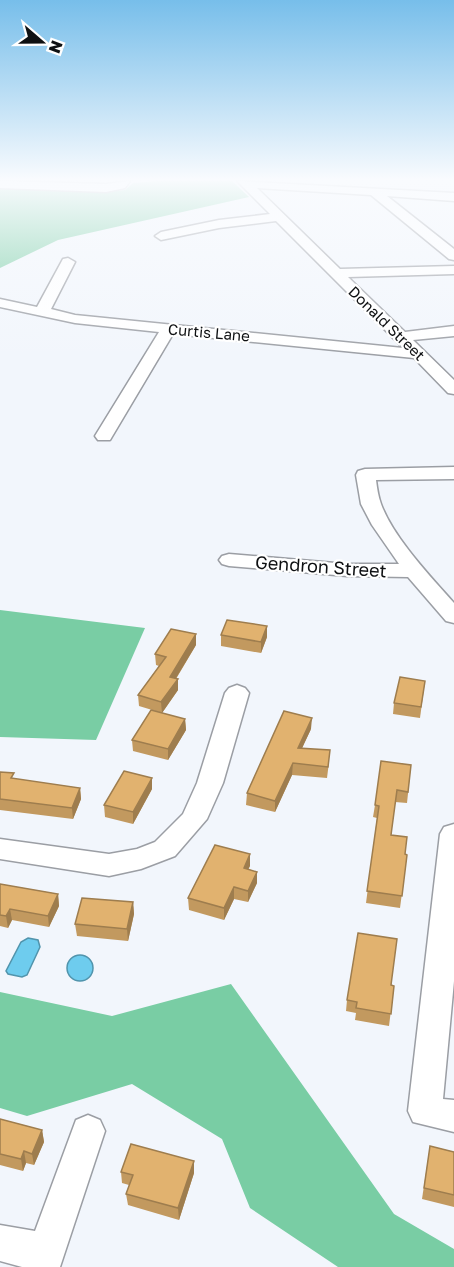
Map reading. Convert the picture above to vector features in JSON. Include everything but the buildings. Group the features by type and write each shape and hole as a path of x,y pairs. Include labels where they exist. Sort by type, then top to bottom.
{"street":[{"name":"Donald Street","path":"302,240 454,389"},
{"path":"434,240 454,256"},
{"path":"42,312 68,262"},
{"path":"336,273 454,270"},
{"name":"Curtis Lane","path":"0,303 75,319 419,354"},
{"path":"104,436 168,328"},
{"path":"402,337 454,331"},
{"path":"454,473 365,475 371,504 382,525 414,571 454,616"},
{"name":"Gendron Street","path":"229,560 347,570 414,571"},
{"path":"0,849 110,865 141,859 165,849 194,819 210,783 237,693"},
{"path":"440,1113 454,834"},
{"path":"0,1243 43,1260 88,1131"}],"green space":[{"path":"0,240 58,240 0,268"},
{"path":"0,610 145,628 96,740 0,737"},
{"path":"231,984 394,1214 454,1249 454,1267 338,1267 250,1208 222,1139 132,1084 27,1116 0,1108 0,992 112,1016"}],"water":[{"path":"28,938 38,940 40,947 27,975 22,977 8,974 6,971 21,942"},
{"path":"80,955 89,959 93,968 89,977 80,981 71,977 67,968 71,959"}]}
